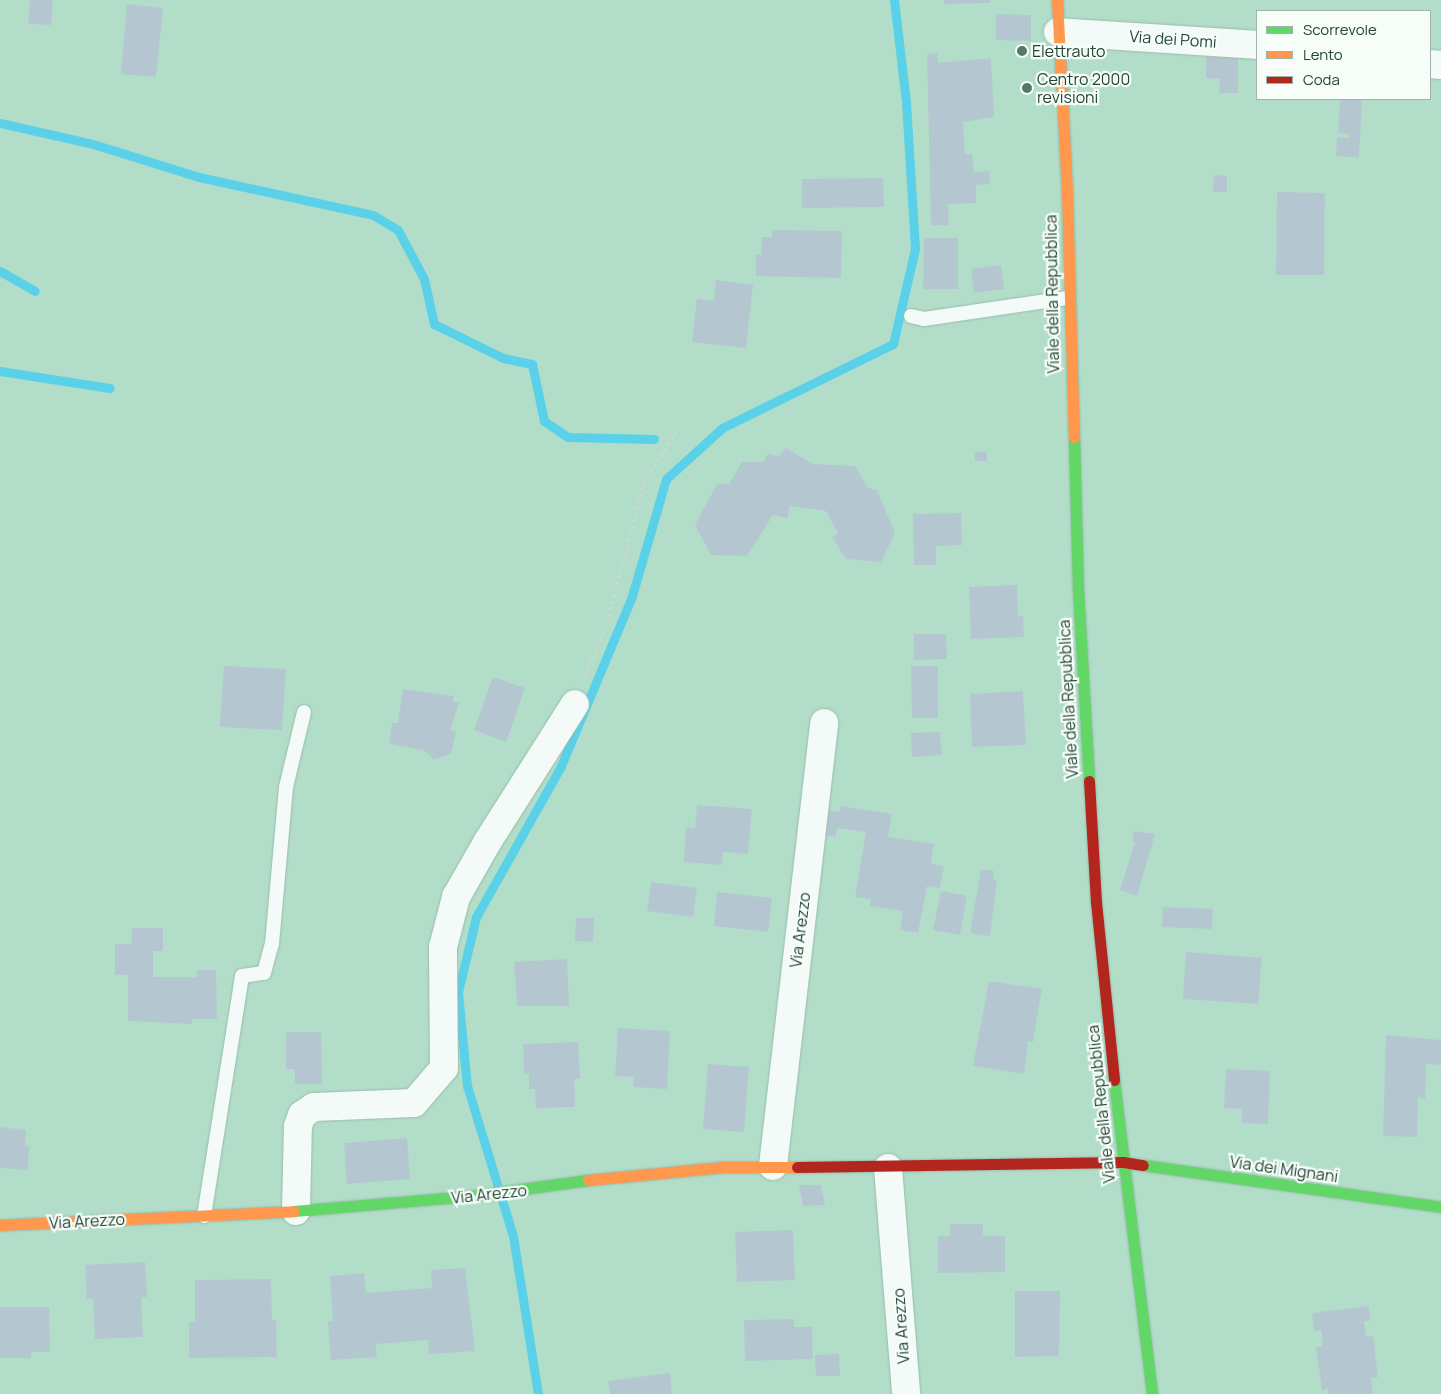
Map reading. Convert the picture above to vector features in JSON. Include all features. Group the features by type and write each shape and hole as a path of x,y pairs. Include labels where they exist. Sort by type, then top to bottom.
{"street":[{"name":"Viale della Repubblica","path":"1057,0 1067,192 1067,298 1078,589 1096,892 1122,1162 1152,1394"},
{"name":"Via dei Pomi","path":"1058,32 1256,45"},
{"path":"296,1211 298,1126 302,1115 314,1107 414,1104 444,1068 443,947 456,898 488,841 575,704"},
{"name":"Via Arezzo","path":"773,1166 824,723"},
{"name":"Via Arezzo","path":"0,1225 296,1211 532,1189 679,1168 773,1166 888,1168 1122,1162"},
{"name":"Via dei Mignani","path":"1122,1162 1441,1207"},
{"name":"Via Arezzo","path":"888,1168 906,1394"}],"lane":[{"path":"911,316 924,319 1067,298"},
{"path":"204,1216 242,976 264,973 272,944 286,787 304,712"}],"path":[{"path":"575,704 607,622 644,483 678,428"}],"building":[{"path":"30,0 53,0 51,25 28,24"},
{"path":"944,0 990,0 990,3 944,4"},
{"path":"127,4 163,8 156,77 121,74"},
{"path":"996,14 1031,15 1031,41 996,40"},
{"path":"1221,48 1238,48 1238,93 1219,93 1220,79 1206,78 1206,57 1221,57"},
{"path":"937,53 938,63 991,58 994,117 963,122 965,155 972,154 974,172 989,171 990,184 976,185 976,203 948,204 949,225 931,225 927,54"},
{"path":"1340,100 1362,100 1359,158 1336,156 1337,137 1349,138 1349,134 1338,133"},
{"path":"1214,175 1227,176 1227,192 1213,192"},
{"path":"883,178 884,207 802,208 802,179"},
{"path":"1277,192 1325,193 1324,275 1276,275"},
{"path":"772,230 842,231 841,278 756,276 756,255 761,255 762,237 772,237"},
{"path":"924,238 958,238 958,289 923,289"},
{"path":"1001,265 1004,289 974,293 971,269"},
{"path":"716,280 753,285 746,348 692,342 697,299 714,301"},
{"path":"786,448 813,464 855,466 868,488 877,490 895,533 881,562 846,559 832,537 838,533 826,511 790,506 787,518 773,515 747,556 711,555 695,525 717,484 729,484 742,462 763,462 768,454 779,456"},
{"path":"975,452 987,452 987,461 975,461"},
{"path":"961,513 962,545 936,546 936,565 914,565 913,514"},
{"path":"1017,585 1018,616 1023,616 1024,637 971,639 969,587"},
{"path":"914,634 946,634 947,659 914,660"},
{"path":"224,666 286,669 282,730 220,727"},
{"path":"911,666 938,666 938,718 912,718"},
{"path":"493,677 525,688 506,742 474,730"},
{"path":"403,689 454,696 453,701 459,703 450,730 456,732 451,754 434,760 424,750 389,744 392,723 398,723"},
{"path":"1023,691 1026,745 972,747 970,694"},
{"path":"940,732 942,755 912,757 911,733"},
{"path":"697,805 752,809 748,854 723,852 722,865 684,862 686,827 695,828"},
{"path":"840,806 892,814 888,837 934,844 931,864 944,866 940,888 927,886 918,933 900,930 903,911 870,906 871,899 855,897 866,832 837,828 836,837 825,835 828,810 840,812"},
{"path":"1134,831 1155,834 1137,896 1120,890 1135,842 1132,842"},
{"path":"981,869 994,871 993,880 997,881 990,936 970,933"},
{"path":"651,882 697,888 693,917 647,911"},
{"path":"941,891 967,896 960,935 933,930"},
{"path":"717,892 772,898 768,932 714,926"},
{"path":"1163,907 1213,909 1212,929 1162,927"},
{"path":"576,918 594,918 593,942 575,941"},
{"path":"132,928 163,928 163,951 153,951 153,977 197,977 197,970 216,970 217,1019 192,1019 192,1024 128,1021 128,975 115,975 115,944 131,944"},
{"path":"1186,952 1262,958 1258,1004 1183,999"},
{"path":"567,959 569,1006 517,1006 514,962"},
{"path":"989,981 1042,989 1033,1042 1028,1041 1024,1074 973,1066"},
{"path":"618,1028 670,1031 667,1089 633,1087 634,1077 615,1076"},
{"path":"286,1032 321,1032 322,1084 295,1084 295,1069 286,1069"},
{"path":"1386,1035 1441,1040 1441,1065 1426,1064 1425,1099 1418,1098 1417,1137 1383,1136"},
{"path":"578,1042 580,1079 574,1079 575,1107 536,1108 535,1089 529,1089 529,1074 524,1074 523,1044"},
{"path":"708,1064 749,1067 744,1132 703,1129"},
{"path":"1226,1069 1270,1071 1268,1124 1242,1123 1242,1109 1224,1108"},
{"path":"0,1127 26,1130 25,1146 29,1146 28,1170 0,1168"},
{"path":"407,1138 410,1179 347,1184 344,1143"},
{"path":"799,1185 821,1185 825,1205 803,1206"},
{"path":"950,1224 983,1224 983,1236 1005,1236 1005,1272 938,1273 938,1236 950,1236"},
{"path":"793,1230 795,1280 737,1282 735,1232"},
{"path":"145,1262 147,1297 141,1297 143,1337 95,1339 93,1299 87,1299 85,1265"},
{"path":"465,1268 475,1351 429,1354 428,1340 376,1344 377,1357 331,1360 328,1321 333,1321 330,1276 364,1273 366,1293 432,1288 431,1270"},
{"path":"271,1279 272,1320 276,1320 277,1357 189,1358 189,1322 195,1322 195,1280"},
{"path":"1015,1291 1060,1291 1059,1356 1015,1357"},
{"path":"1369,1306 1370,1321 1364,1321 1366,1337 1373,1336 1378,1377 1371,1378 1373,1394 1329,1394 1328,1388 1322,1390 1316,1347 1323,1347 1321,1330 1314,1331 1312,1313"},
{"path":"0,1307 49,1307 50,1352 31,1352 31,1358 0,1358"},
{"path":"794,1319 794,1327 812,1327 813,1359 745,1361 744,1320"},
{"path":"839,1354 840,1376 816,1376 815,1355"},
{"path":"670,1373 672,1394 610,1394 608,1381"}],"waterway":[{"path":"538,1394 513,1236 467,1086 458,992 476,917 561,766 632,596 666,479 722,428 893,344 915,249 906,102 894,0"},
{"path":"0,123 93,144 199,177 373,215 398,230 424,279 434,324 503,358 532,364 544,421 568,437 654,439"},
{"path":"0,271 35,291"},
{"path":"0,371 110,388"}],"traffic: fast":[{"path":"1074,437 1078,589 1089,781"},
{"path":"1114,1080 1152,1394"},
{"path":"1143,1165 1441,1207"},
{"path":"294,1211 479,1195 588,1180"}],"traffic: slow":[{"path":"1057,0 1067,192 1074,437"},
{"path":"588,1180 723,1167 797,1167"},
{"path":"0,1225 294,1211"}],"traffic: jam":[{"path":"1089,781 1096,902 1114,1080"},
{"path":"797,1167 1123,1162 1143,1165"}],"place":[{"name":"Elettrauto","path":"1022,51"},
{"name":"Centro 2000 revisioni","path":"1027,88"}]}
